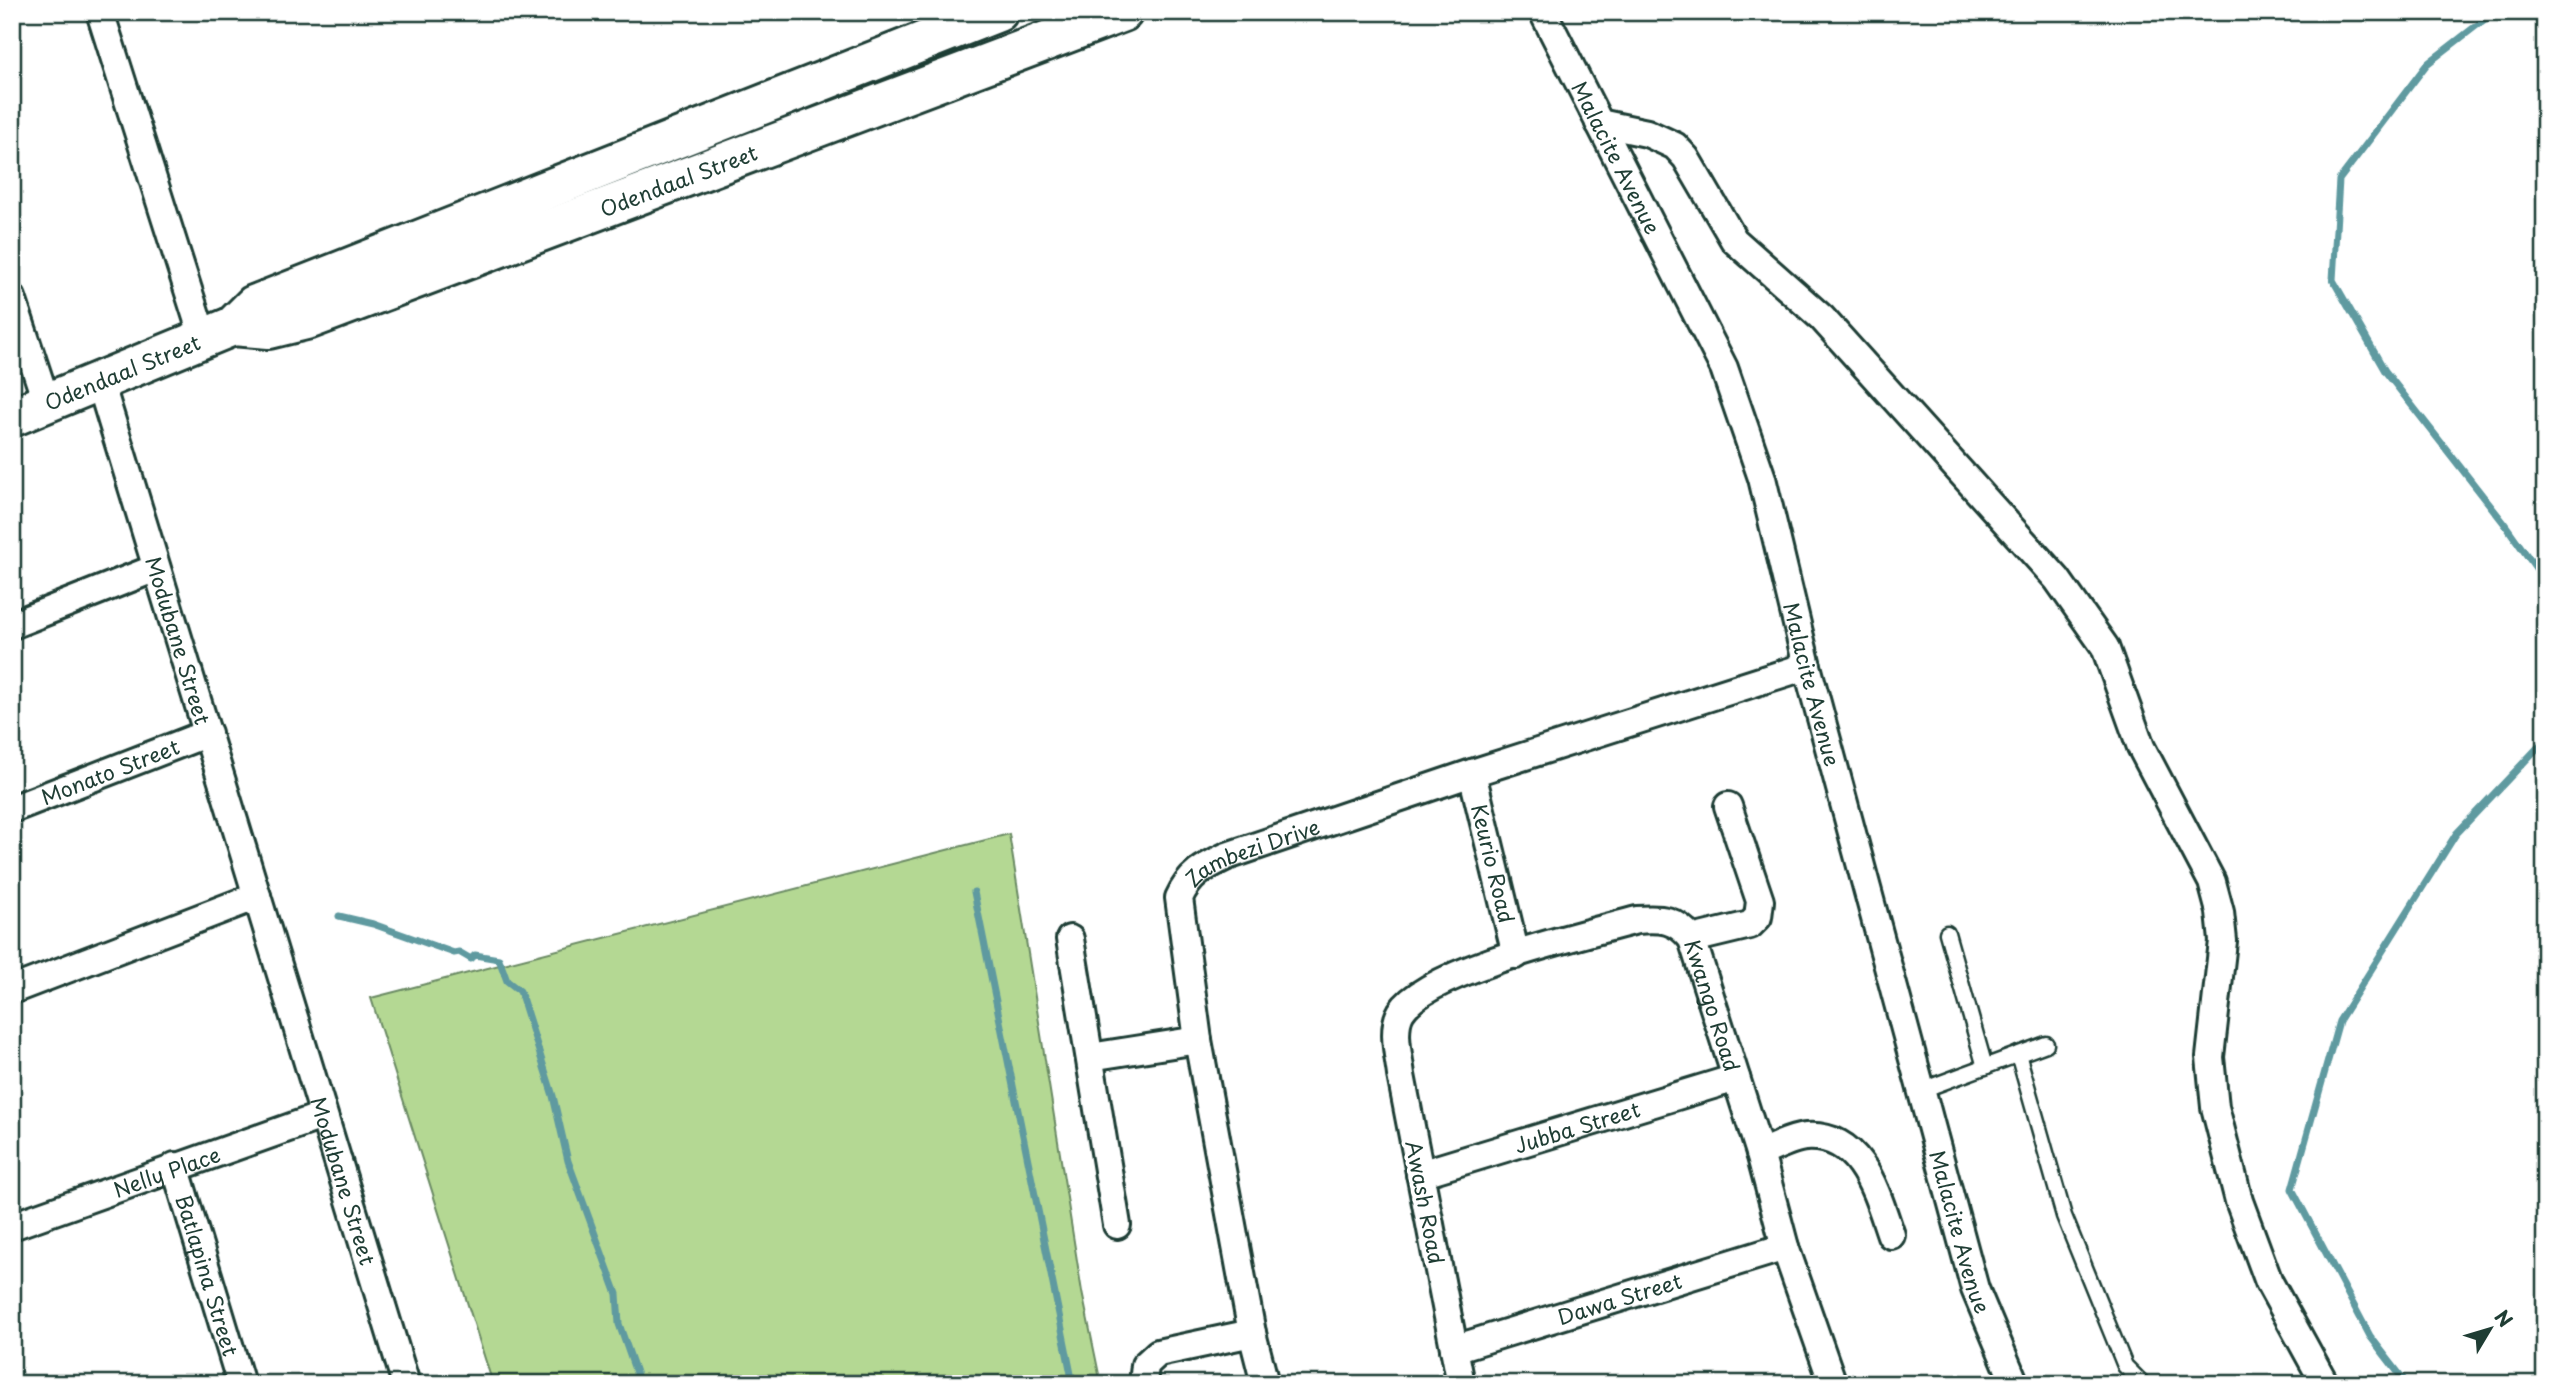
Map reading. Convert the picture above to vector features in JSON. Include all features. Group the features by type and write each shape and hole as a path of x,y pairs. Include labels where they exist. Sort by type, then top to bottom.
{"street":[{"path":"100,12 218,331"},
{"name":"Odendaal Street","path":"29,410 218,331 254,305 998,12"},
{"name":"Odendaal Street","path":"218,331 270,329 310,320 923,90 1122,12"},
{"name":"Malacite Avenue","path":"1543,12 1689,296 1724,368 1743,417 1784,562 1807,666 1975,1289 2015,1384"},
{"path":"1599,123 1647,133 1675,146 1686,158 1734,240 1831,329 2057,579 2105,648 2141,747 2212,882 2220,912 2223,941 2210,1058 2215,1107 2239,1202 2269,1282 2325,1384"},
{"path":"12,298 29,410"},
{"name":"Modubane Street","path":"100,382 406,1384"},
{"path":"12,625 156,568"},
{"name":"Zambezi Drive","path":"1265,1384 1252,1333 1198,1040 1179,898 1187,880 1206,866 1227,856 1472,773 1807,666"},
{"name":"Monato Street","path":"12,809 208,733"},
{"name":"Keurio Road","path":"1472,773 1516,955"},
{"path":"1692,939 1750,925 1758,916 1760,901 1728,806"},
{"path":"12,990 257,896"},
{"name":"Kwango Road","path":"1398,1020 1408,1003 1434,985 1516,955 1637,920 1668,919 1681,925 1692,939 1760,1153 1785,1247 1833,1384"},
{"path":"1070,939 1117,1225"},
{"name":"Awash Road","path":"1398,1020 1396,1035 1401,1075 1461,1384"},
{"path":"1090,1057 1198,1040"},
{"name":"Jubba Street","path":"1420,1174 1736,1077"},
{"name":"Nelly Place","path":"12,1226 322,1116"},
{"path":"1760,1153 1804,1137 1821,1138 1837,1144 1868,1170 1891,1235"},
{"name":"Batlapina Street","path":"176,1166 241,1384"},
{"name":"Dawa Street","path":"1454,1349 1785,1247"},
{"path":"1143,1384 1145,1365 1158,1353 1252,1333"}],"lane":[{"path":"1947,933 1985,1067"},
{"path":"1922,1090 2046,1044"},
{"path":"2018,1054 2064,1216 2125,1366 2143,1384"}],"green space":[{"path":"1009,834 1082,1292 1101,1384 493,1384 371,998"}],"waterway":[{"path":"2494,12 2427,64 2339,180 2333,280 2385,371 2504,523 2545,581"},
{"path":"2407,1384 2370,1336 2292,1189 2339,1021 2456,834 2545,740"},
{"path":"974,892 1073,1384"},
{"path":"339,916 373,924 454,953 459,952 471,959 475,955 499,959 507,981 520,991 553,1096 568,1161 617,1294 619,1324 640,1384"}]}
